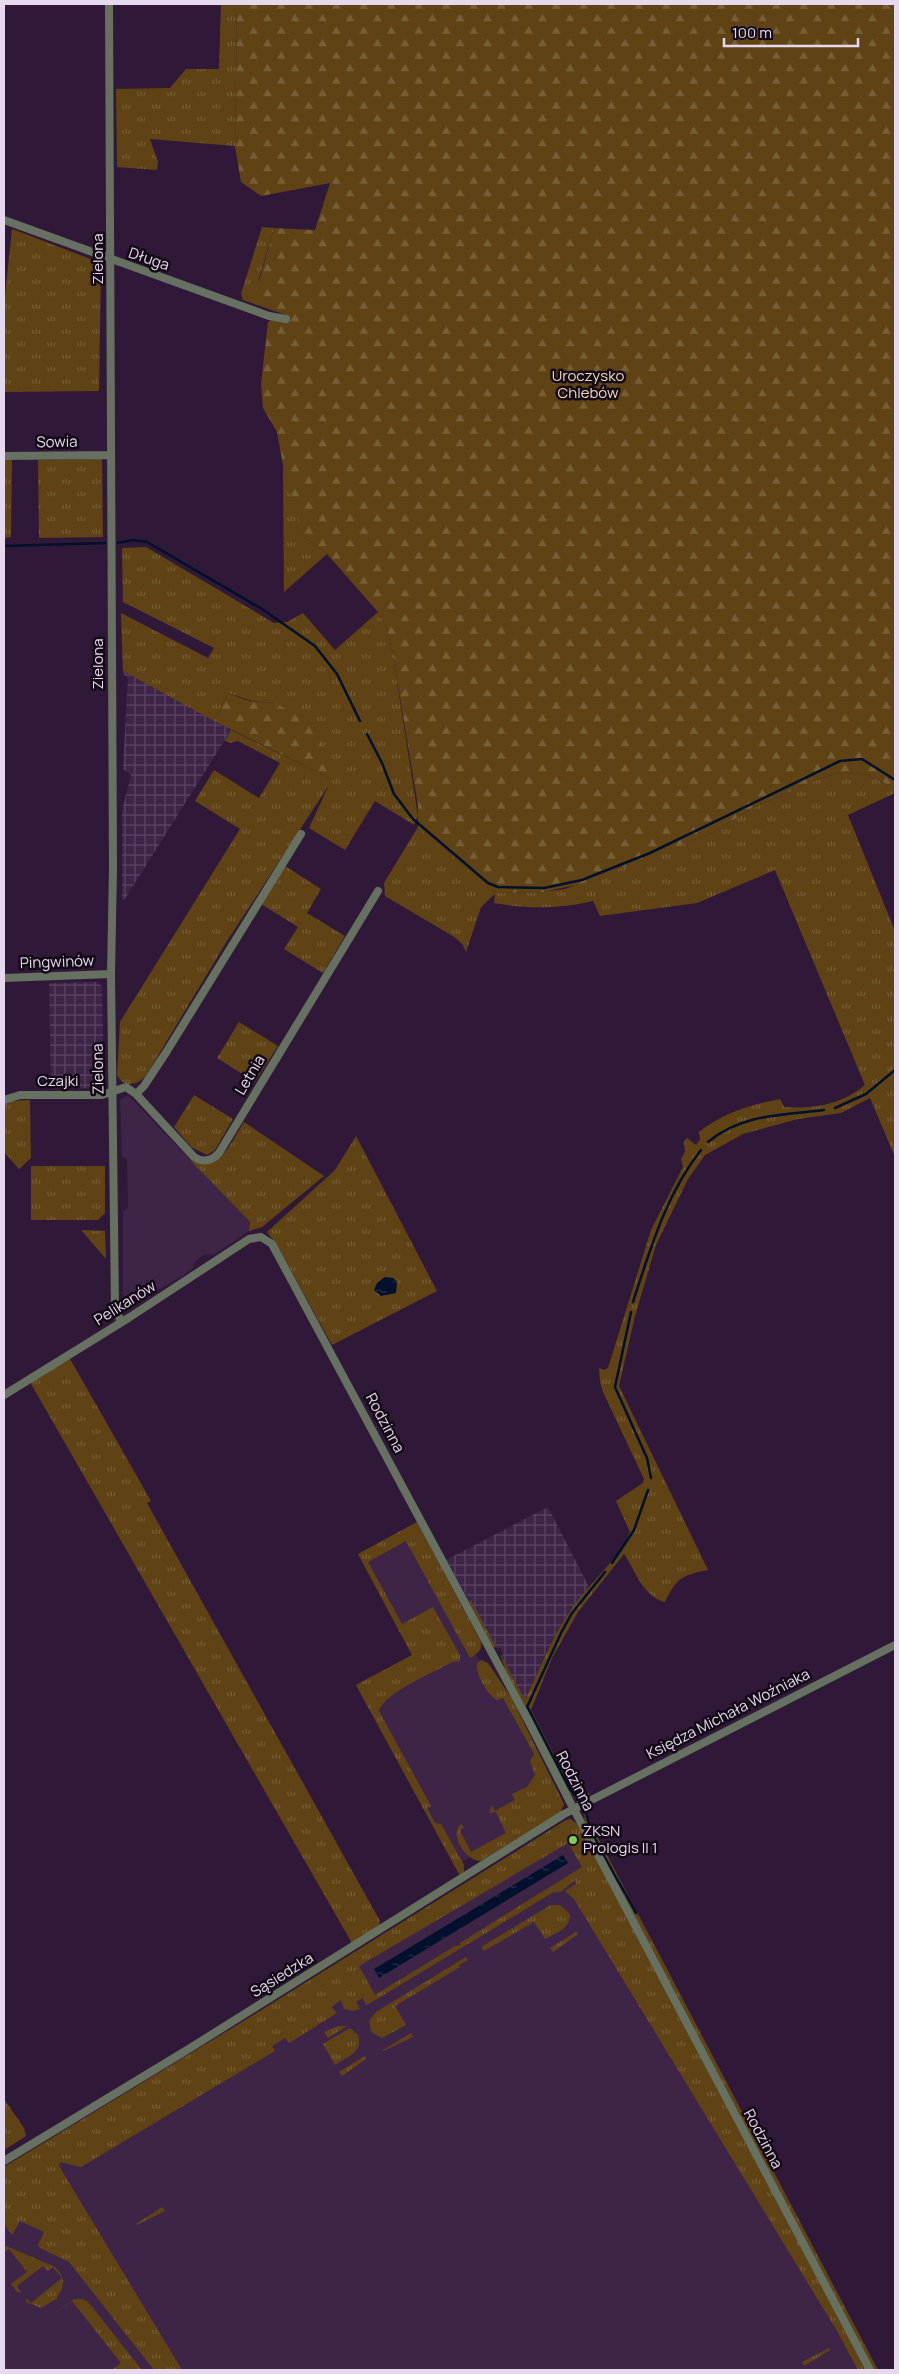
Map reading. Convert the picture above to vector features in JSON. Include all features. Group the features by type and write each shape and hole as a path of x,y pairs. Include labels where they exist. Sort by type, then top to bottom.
{"street":[{"name":"Zielona","path":"109,4 112,260 112,1091 115,1307 121,1322"},
{"name":"Długa","path":"4,220 269,316 286,319"},
{"name":"Sowia","path":"4,456 112,455"},
{"path":"112,1091 126,1087 136,1094 144,1086 301,834"},
{"name":"Letnia","path":"136,1094 194,1157 203,1160 215,1157 378,891"},
{"name":"Pingwinów","path":"4,978 111,974"},
{"name":"Czajki","path":"4,1100 20,1095 102,1095 112,1091"},
{"name":"Pelikanów","path":"4,1395 245,1241 261,1237"},
{"name":"Rodzinna","path":"261,1237 272,1244 283,1263 530,1722 573,1809 870,2370"},
{"name":"Księdza Michała Woźniaka","path":"573,1809 895,1645"},
{"name":"Sąsiedzka","path":"4,2161 195,2045 573,1809"}],"shaded area":[{"path":"123,671 231,730 125,899 122,900 122,810 131,775 123,769 128,677 124,675"},
{"path":"96,982 102,986 104,1084 98,1088 51,1089 49,983"},
{"path":"128,1095 250,1222 249,1231 245,1234 213,1255 205,1254 195,1261 193,1268 184,1275 129,1307 123,1303 123,1211 128,1208 127,1159 122,1157 120,1100"},
{"path":"548,1507 589,1587 570,1610 546,1652 525,1701 502,1657 503,1654 500,1648 496,1647 446,1560"},
{"path":"413,1524 478,1646 476,1655 510,1709 559,1803 455,1866 356,1685 412,1655 358,1554"},
{"path":"570,1839 575,1847 580,1845 859,2370 4,2370 4,2172"}],"green space":[{"path":"221,4 237,4 235,146 150,139 158,162 157,170 117,167 116,89 170,88 186,69 219,69"},
{"name":"Uroczysko Chlebów","path":"237,4 895,4 895,788 868,775 847,772 823,777 751,809 712,833 584,883 544,892 496,893 418,827 418,806 387,629 378,612 327,554 304,537 283,465 277,432 263,408 261,384 268,322 286,315 260,306 257,299 257,289 274,228 315,230 330,183 261,196 241,182 235,146"},
{"path":"262,227 274,228 259,279 260,306 243,300 241,294"},
{"path":"12,229 101,263 99,391 4,392 4,305"},
{"path":"102,459 103,537 39,538 38,460"},
{"path":"4,460 12,460 11,537 4,538"},
{"path":"283,465 304,537 327,554 284,592"},
{"path":"146,547 274,623 287,622 303,613 335,650 378,612 387,629 392,650 418,816 414,825 375,801 345,850 309,828 329,785 227,941 147,1074 137,1083 128,1084 120,1080 117,1075 120,1022 240,829 195,801 214,770 259,798 280,763 238,741 230,743 225,741 231,730 332,779 272,703 252,701 228,693 214,721 123,671 121,613 208,658 214,648 123,602 122,548"},
{"path":"228,693 250,701 274,704 297,715 307,723 315,732 326,754 332,779 214,721"},
{"path":"847,772 868,775 895,788 895,793 848,815 895,931 895,1157 870,1098 841,1113 798,1119 743,1134 705,1155 688,1179 656,1245 635,1316 619,1386 708,1570 680,1579 665,1602 657,1599 645,1589 624,1554 578,1612 552,1658 531,1710 574,1794 590,1793 584,1799 576,1799 570,1794 505,1669 501,1656 503,1654 502,1657 525,1700 563,1622 577,1601 618,1553 630,1532 616,1501 643,1483 644,1479 603,1392 599,1368 604,1370 608,1368 651,1230 683,1167 681,1159 685,1152 684,1141 687,1138 696,1145 700,1140 699,1132 708,1125 748,1107 780,1099 784,1107 806,1107 827,1104 856,1092 865,1085 775,870 697,903 600,916 593,901 556,907 519,906 494,903 495,894 481,907 466,952 463,945 456,938 385,896 384,883 418,827 496,893 544,892 565,889 712,833 751,809 823,777"},
{"path":"285,866 321,889 307,913 345,936 323,973 284,949 298,927 261,904"},
{"path":"239,1022 278,1046 255,1082 217,1058"},
{"path":"194,1095 233,1119 215,1150 207,1155 191,1147 174,1127"},
{"path":"30,1100 31,1158 19,1169 4,1152 4,1104 11,1101"},
{"path":"244,1122 324,1176 262,1227 249,1231 250,1222 190,1160 204,1164 215,1162 234,1140"},
{"path":"356,1136 437,1291 332,1345 277,1245 267,1232 335,1170"},
{"path":"31,1166 105,1166 105,1213 98,1220 31,1220"},
{"path":"81,1230 105,1231 106,1259"},
{"path":"69,1357 151,1501 147,1503 380,1921 379,1926 352,1943 30,1382"},
{"path":"417,1522 481,1642 481,1648 470,1658 406,1541 368,1562 402,1624 433,1607 460,1655 460,1661 452,1662 399,1690 383,1704 379,1711 431,1806 427,1808 435,1823 441,1824 464,1865 464,1872 460,1876 356,1685 412,1655 358,1554"},
{"path":"471,1600 496,1647 500,1648 493,1647 469,1601"},
{"path":"481,1660 488,1663 512,1699 564,1804 561,1811 554,1816 481,1861 470,1857 461,1847 457,1835 461,1824 464,1827 460,1831 471,1852 506,1833 496,1812 489,1813 492,1805 495,1811 515,1800 512,1794 527,1787 535,1775 530,1761 534,1754 503,1698 497,1700 493,1698 480,1678 477,1664"},
{"path":"588,1807 588,1819 878,2370 874,2370 585,1823 584,1810"},
{"path":"571,1819 578,1825 867,2370 858,2370 837,2331 574,1899 565,1891 576,1884 575,1880 562,1891 552,1893 367,2005 362,1998 356,2002 360,2009 353,2011 344,2009 341,2000 331,2007 337,2013 289,2043 285,2038 272,2046 275,2051 81,2167 60,2162 59,2166 182,2370 154,2370 69,2262 40,2248 38,2245 44,2232 20,2221 12,2235 4,2224 4,2167 255,2014 566,1820","holes":["568,1843 582,1867 460,1943 461,1945 455,1946 375,1995 359,1966"]},
{"path":"551,1905 560,1905 570,1914 568,1923 558,1932 545,1939 534,1922 484,1951 481,1947"},
{"path":"576,1932 578,1934 553,1952 550,1948"},
{"path":"466,1957 468,1960 459,1965 460,1967 395,2006 406,2025 382,2038 371,2032 369,2021 376,2012"},
{"path":"338,2026 347,2026 328,2038 324,2032"},
{"path":"350,2028 358,2035 359,2046 357,2050 335,2065 323,2044"},
{"path":"411,2033 413,2037 383,2051 383,2050"},
{"path":"365,2056 366,2059 342,2076 339,2072"},
{"path":"4,2099 24,2128 26,2136 4,2150"},
{"path":"162,2207 165,2211 136,2224"},
{"path":"4,2245 53,2266 57,2269 62,2276 63,2280 58,2298 41,2308 26,2302 26,2298 31,2303 62,2278 53,2267 47,2271 43,2266 17,2286 21,2292 17,2292 11,2284 27,2272 9,2249 4,2252"},
{"path":"74,2299 83,2299 89,2303 142,2370 112,2370 121,2363 72,2301 52,2315"},
{"path":"829,2348 830,2350 804,2366 802,2362"}],"water":[{"path":"385,1277 393,1278 397,1281 396,1293 381,1296 374,1290 377,1283"},
{"path":"563,1855 568,1863 379,1978 374,1969"}],"waterway":[{"path":"118,543 133,540 147,542 262,609 315,646 337,674 360,721"},
{"path":"4,546 105,543"},
{"path":"367,734 382,763 394,794 413,819 488,883 498,887 544,888 582,880 650,853 840,761 862,759 895,780"},
{"path":"835,1108 866,1094 895,1070"},
{"path":"708,1142 735,1126 763,1117 824,1110"},
{"path":"633,1302 660,1223 678,1185 701,1150"},
{"path":"631,1312 615,1387 647,1458 651,1478"},
{"path":"612,1563 634,1530 648,1490"},
{"path":"528,1705 572,1613 605,1572"},
{"path":"527,1706 569,1788 574,1795 580,1796"},
{"path":"586,1810 599,1847 636,1913"}],"place":[{"name":"ZKSN Prologis II 1","path":"573,1840"}]}
